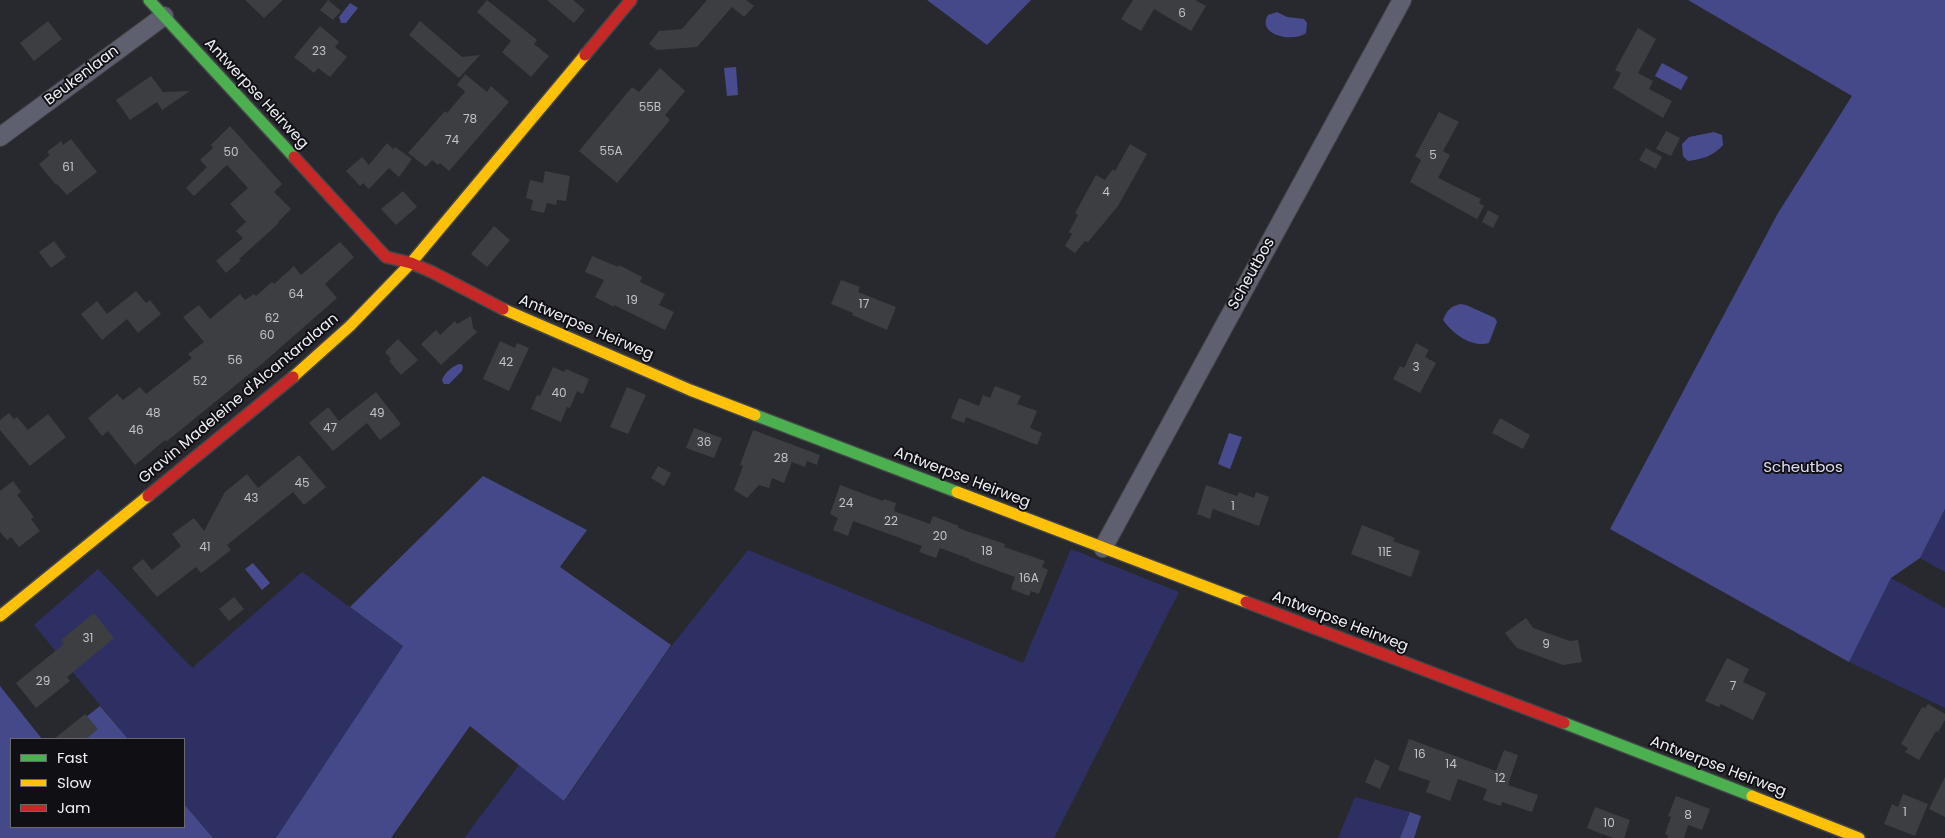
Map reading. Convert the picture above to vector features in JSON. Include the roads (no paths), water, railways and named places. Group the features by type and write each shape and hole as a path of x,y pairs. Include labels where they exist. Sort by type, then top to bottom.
{"street":[{"name":"Antwerpse Heirweg","path":"149,0 386,257 411,263 432,272 499,307 690,390 1539,713 1859,838"},
{"name":"Gravin Madeleine d'Alcantaralaan","path":"0,616 297,374 350,326 411,263 631,0"},
{"name":"Scheutbos","path":"1103,548 1402,0"},
{"name":"Beukenlaan","path":"0,137 164,16"}]}
